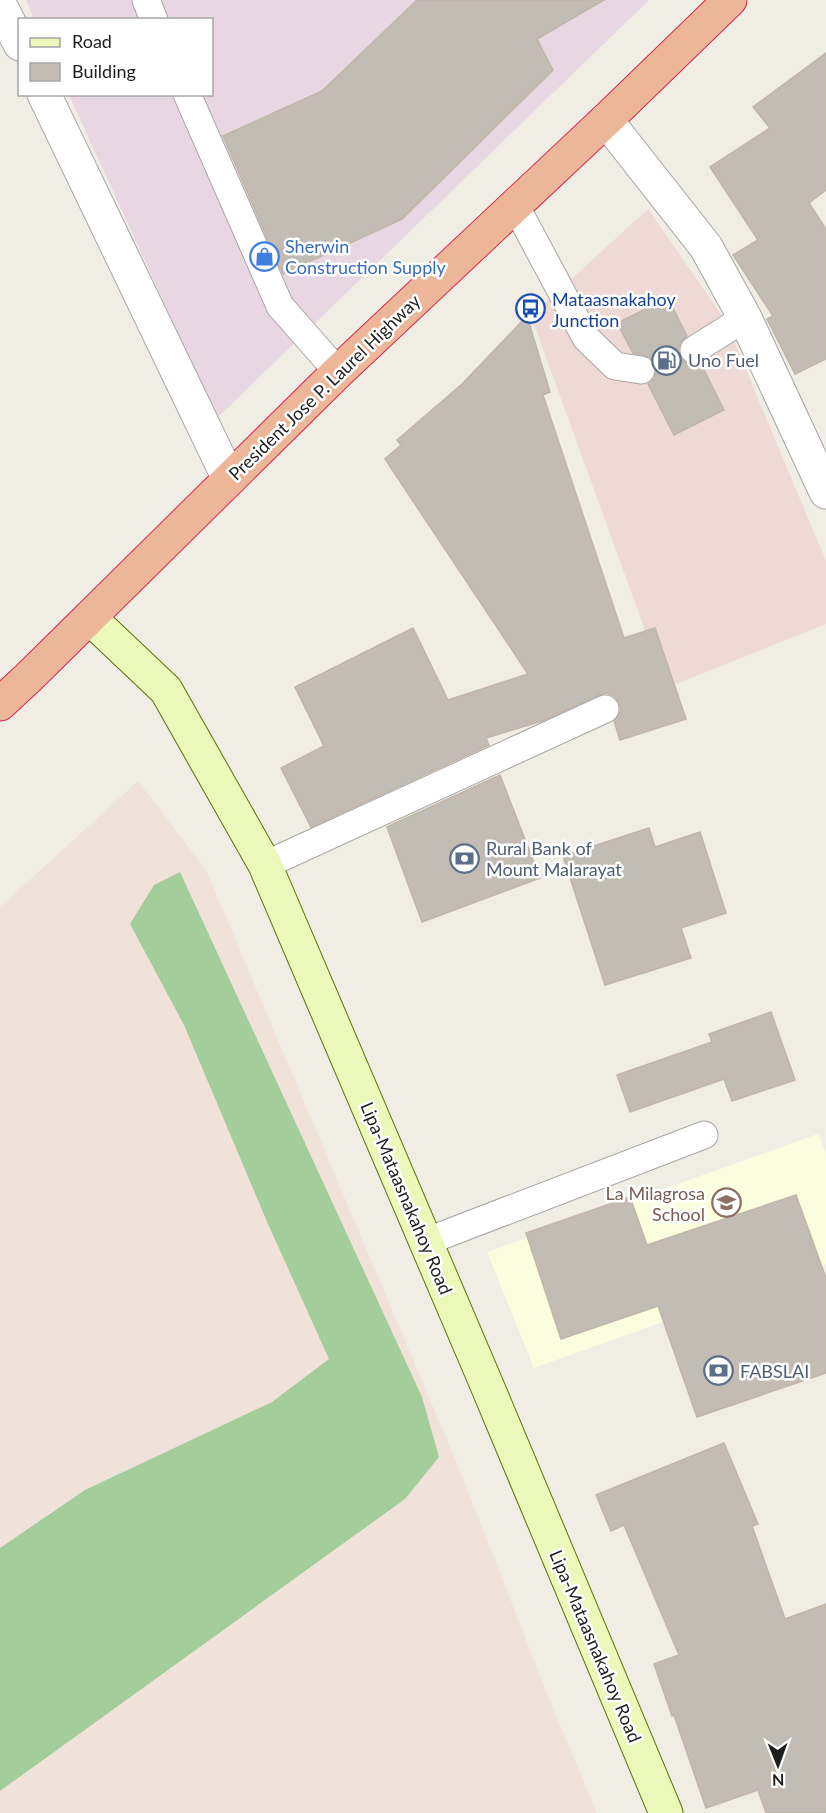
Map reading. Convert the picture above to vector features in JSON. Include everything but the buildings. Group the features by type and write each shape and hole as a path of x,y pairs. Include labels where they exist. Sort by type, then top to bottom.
{"highway":[{"name":"President Jose P. Laurel Highway","path":"0,704 338,372 730,0"}],"main road":[{"name":"Lipa-Mataasnakahoy Road","path":"90,618 166,690 265,865 666,1813"}],"street":[{"path":"0,4 18,40"},
{"path":"45,96 230,479"},
{"path":"606,120 706,247 745,318 826,492"}],"lane":[{"path":"146,0 153,18"},
{"path":"188,96 280,306 338,372"},
{"path":"515,205 586,338 615,366 641,370"},
{"path":"694,350 745,318"},
{"path":"265,865 605,709"},
{"path":"425,1242 704,1135"}],"shaded area":[{"name":"Sherwin Construction Supply","path":"26,0 649,0 217,418 69,96 213,96 213,18 34,18"},
{"path":"648,209 725,320 826,561 826,624 666,688 531,316"},
{"path":"138,781 206,870 458,1466 550,1701 597,1813 0,1813 0,907"},
{"name":"La Milagrosa School","path":"818,1134 826,1153 826,1264 534,1368 487,1252"}],"green space":[{"path":"180,872 422,1397 439,1457 405,1499 0,1791 0,1548 85,1490 272,1402 329,1359 268,1224 184,1025 130,924 154,885"}],"place":[{"name":"Sherwin Construction Supply","path":"264,256"},
{"name":"Mataasnakahoy Junction","path":"531,309"},
{"name":"Uno Fuel","path":"667,360"},
{"name":"Rural Bank of Mount Malarayat","path":"465,858"},
{"name":"La Milagrosa School","path":"726,1203"},
{"name":"FABSLAI","path":"719,1371"}]}
